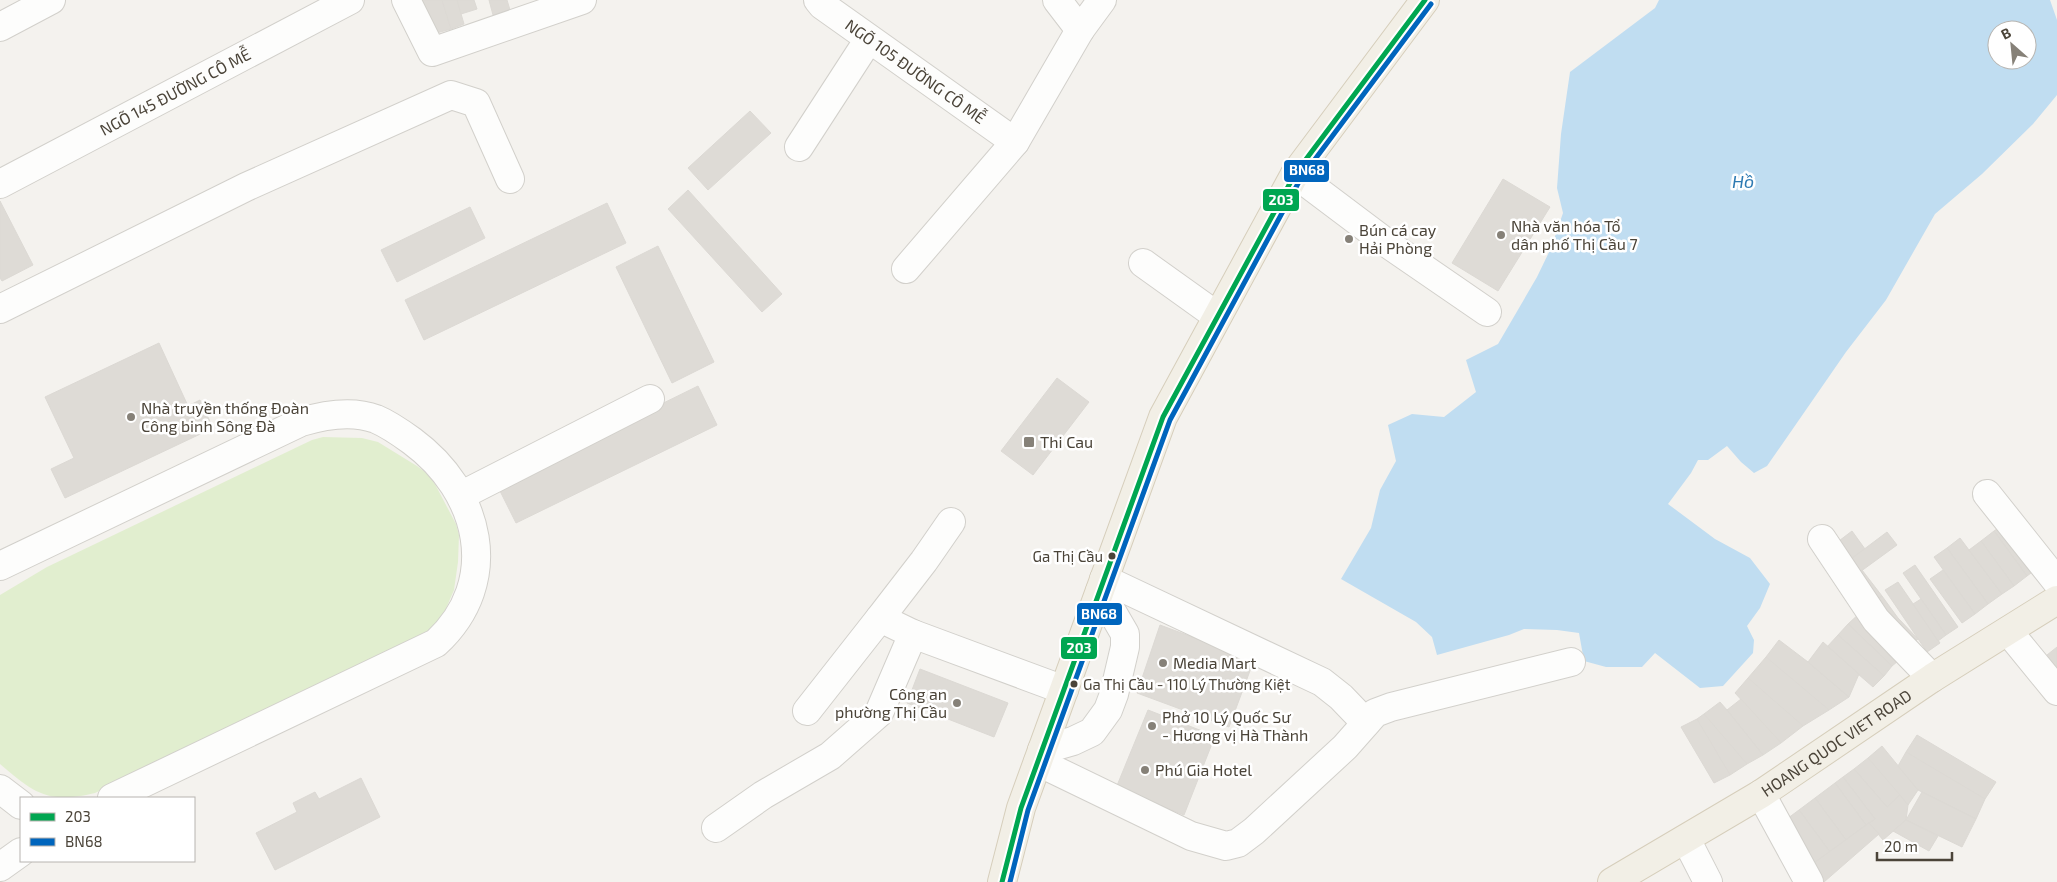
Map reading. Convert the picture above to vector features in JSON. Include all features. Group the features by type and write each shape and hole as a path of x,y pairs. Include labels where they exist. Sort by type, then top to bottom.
{"main road":[{"path":"1002,882 1021,808 1163,417 1295,174 1425,0"},
{"name":"HOANG QUOC VIET ROAD","path":"1612,882 1761,794 1932,678 2057,600"}],"street":[{"path":"0,27 51,0"},
{"name":"NGÕ 145 ĐƯỜNG CÔ MỄ","path":"0,184 350,0"},
{"path":"406,0 432,52 582,0"},
{"name":"NGÕ 105 ĐƯỜNG CÔ MỄ","path":"818,0 822,5 869,39 1015,142"},
{"path":"1057,0 1080,30"},
{"path":"906,269 1015,142 1080,30 1102,0"},
{"path":"798,147 869,39"},
{"path":"0,309 246,187 451,95 476,103 510,179"},
{"path":"1295,174 1388,244 1486,312"},
{"path":"1143,263 1218,316"},
{"path":"462,495 650,399"},
{"path":"0,566 300,422 320,416 340,414 375,419 400,432 423,449 441,466 462,495 471,520 478,558 472,587 459,617 450,630 436,643 114,797"},
{"path":"1986,494 2057,582"},
{"path":"807,711 924,561 951,522"},
{"path":"1822,539 1876,620 1932,678"},
{"path":"1102,585 1322,682 1341,697 1366,723"},
{"path":"1040,756 1092,732 1108,710 1114,694 1125,647 1125,634 1102,585"},
{"path":"880,618 913,634 1064,690"},
{"path":"2008,631 2057,691"},
{"path":"716,828 763,795 830,756 879,713 913,634"},
{"path":"1040,756 1191,836 1226,846 1238,843 1254,831 1345,747 1375,714 1390,707 1571,662"},
{"path":"0,789 20,804"},
{"path":"1761,794 1809,882"},
{"path":"1686,839 1708,882"},
{"path":"0,867 20,853"}],"green space":[{"path":"323,437 362,438 378,442 429,475 436,486 456,524 459,535 458,562 454,590 444,613 427,633 95,793 65,797 43,794 23,783 0,764 0,595 47,567 312,440"}],"water":[{"name":"Hồ","path":"1659,0 2050,0 2057,20 2057,95 2033,124 1982,174 1935,214 1886,300 1846,352 1767,466 1754,473 1727,446 1708,460 1698,460 1691,473 1668,504 1715,539 1750,558 1770,584 1760,608 1747,626 1754,640 1753,653 1723,686 1700,688 1655,653 1642,667 1606,667 1584,661 1579,633 1557,630 1524,629 1437,655 1432,637 1416,622 1341,579 1371,528 1380,490 1396,461 1388,425 1412,414 1444,417 1476,392 1466,360 1498,344 1537,277 1551,248 1563,213 1557,188 1561,134 1570,72 1655,8"}],"building":[{"path":"422,0 442,0 451,29 433,34"},
{"path":"442,0 457,0 464,24 451,29"},
{"path":"457,0 474,0 477,9 461,14"},
{"path":"489,0 507,0 510,10 493,15"},
{"path":"750,111 771,133 708,190 688,168"},
{"name":"Nhà văn hóa Tổ dân phố Thị Cầu 7","path":"1503,179 1550,207 1498,291 1452,263"},
{"path":"688,190 782,294 762,312 668,209"},
{"path":"0,201 33,265 2,281 0,278"},
{"path":"607,203 626,243 424,340 405,300"},
{"path":"470,207 485,238 397,282 381,250"},
{"path":"658,246 714,362 672,383 616,267"},
{"name":"Nhà truyền thống Đoàn Công binh Sông Đà","path":"159,343 188,406 200,400 213,428 65,498 51,469 74,458 45,397"},
{"path":"1057,378 1089,402 1033,475 1001,451"},
{"path":"698,386 717,425 516,523 497,485"},
{"path":"2007,522 2039,567 2027,576 1994,531"},
{"path":"1852,531 1865,549 1843,565 1831,547"},
{"path":"1994,531 2027,576 2014,586 1981,541"},
{"path":"1887,532 1897,545 1853,577 1843,565"},
{"path":"1960,538 2002,594 1988,604 1947,548"},
{"path":"1981,541 2014,586 2002,594 1969,550"},
{"path":"1947,548 1988,604 1975,614 1934,557"},
{"path":"1915,565 1958,627 1946,635 1903,573"},
{"path":"1862,570 1882,596 1870,605 1850,579"},
{"path":"1943,570 1975,614 1962,623 1930,579"},
{"path":"1898,582 1940,643 1927,652 1885,590"},
{"path":"1882,596 1898,618 1918,639 1907,648 1870,605"},
{"path":"1921,599 1946,635 1938,641 1913,604"},
{"path":"1861,612 1904,656 1892,666 1848,624"},
{"path":"1848,624 1892,666 1884,676 1838,635"},
{"path":"1160,625 1254,660 1229,727 1137,693"},
{"path":"1838,635 1884,676 1873,687 1827,647"},
{"path":"1779,640 1849,697 1829,710 1766,657"},
{"path":"1823,642 1859,674 1849,697 1808,662"},
{"path":"2057,647 2057,669 2047,655"},
{"path":"1766,657 1829,710 1803,726 1748,678"},
{"name":"Công an phường Thị Cầu","path":"920,669 1008,703 994,737 907,703"},
{"path":"1748,678 1803,726 1781,743 1735,693"},
{"path":"1741,699 1781,743 1763,755 1727,710"},
{"path":"1720,702 1763,755 1747,764 1704,714"},
{"path":"1148,710 1215,736 1184,815 1116,788"},
{"path":"1704,714 1747,764 1730,775 1697,719"},
{"path":"1697,719 1730,775 1714,783 1681,727"},
{"path":"1917,735 1996,782 1985,799 1906,752"},
{"path":"1882,746 1918,790 1908,805 1868,758"},
{"path":"1906,752 1985,799 1976,819 1918,790 1898,766"},
{"path":"1868,758 1900,795 1887,807 1854,769"},
{"path":"1854,769 1887,807 1900,795 1908,805 1906,820 1883,840 1869,823 1875,819 1843,777"},
{"path":"1843,777 1875,819 1866,825 1835,783"},
{"path":"361,778 380,817 275,870 256,833 297,812 293,803 315,792 319,799"},
{"path":"1835,783 1866,825 1846,840 1815,798"},
{"path":"1922,792 1976,819 1962,847 1906,820"},
{"path":"1815,798 1846,840 1830,852 1799,810"},
{"path":"1799,810 1830,852 1811,865 1780,824"},
{"path":"1906,820 1938,836 1929,851 1893,831"},
{"path":"1869,823 1879,834 1824,882 1814,882 1811,865"}],"transit line":[{"name":"203","path":"1002,882 1021,808 1163,417 1295,174 1425,0"},
{"name":"BN68","path":"1010,882 1028,810 1170,420 1301,178 1431,4"}],"place":[{"name":"Nhà văn hóa Tổ dân phố Thị Cầu 7","path":"1501,235"},
{"name":"Bún cá cay Hải Phòng","path":"1349,239"},
{"name":"Nhà truyền thống Đoàn Công binh Sông Đà","path":"131,417"},
{"name":"Thi Cau","path":"1029,442"},
{"name":"Ga Thị Cầu","path":"1112,556"},
{"name":"Media Mart","path":"1163,663"},
{"name":"Ga Thị Cầu - 110 Lý Thường Kiệt","path":"1074,684"},
{"name":"Công an phường Thị Cầu","path":"957,703"},
{"name":"Phở 10 Lý Quốc Sư - Hương vị Hà Thành","path":"1152,726"},
{"name":"Phú Gia Hotel","path":"1145,770"}]}
